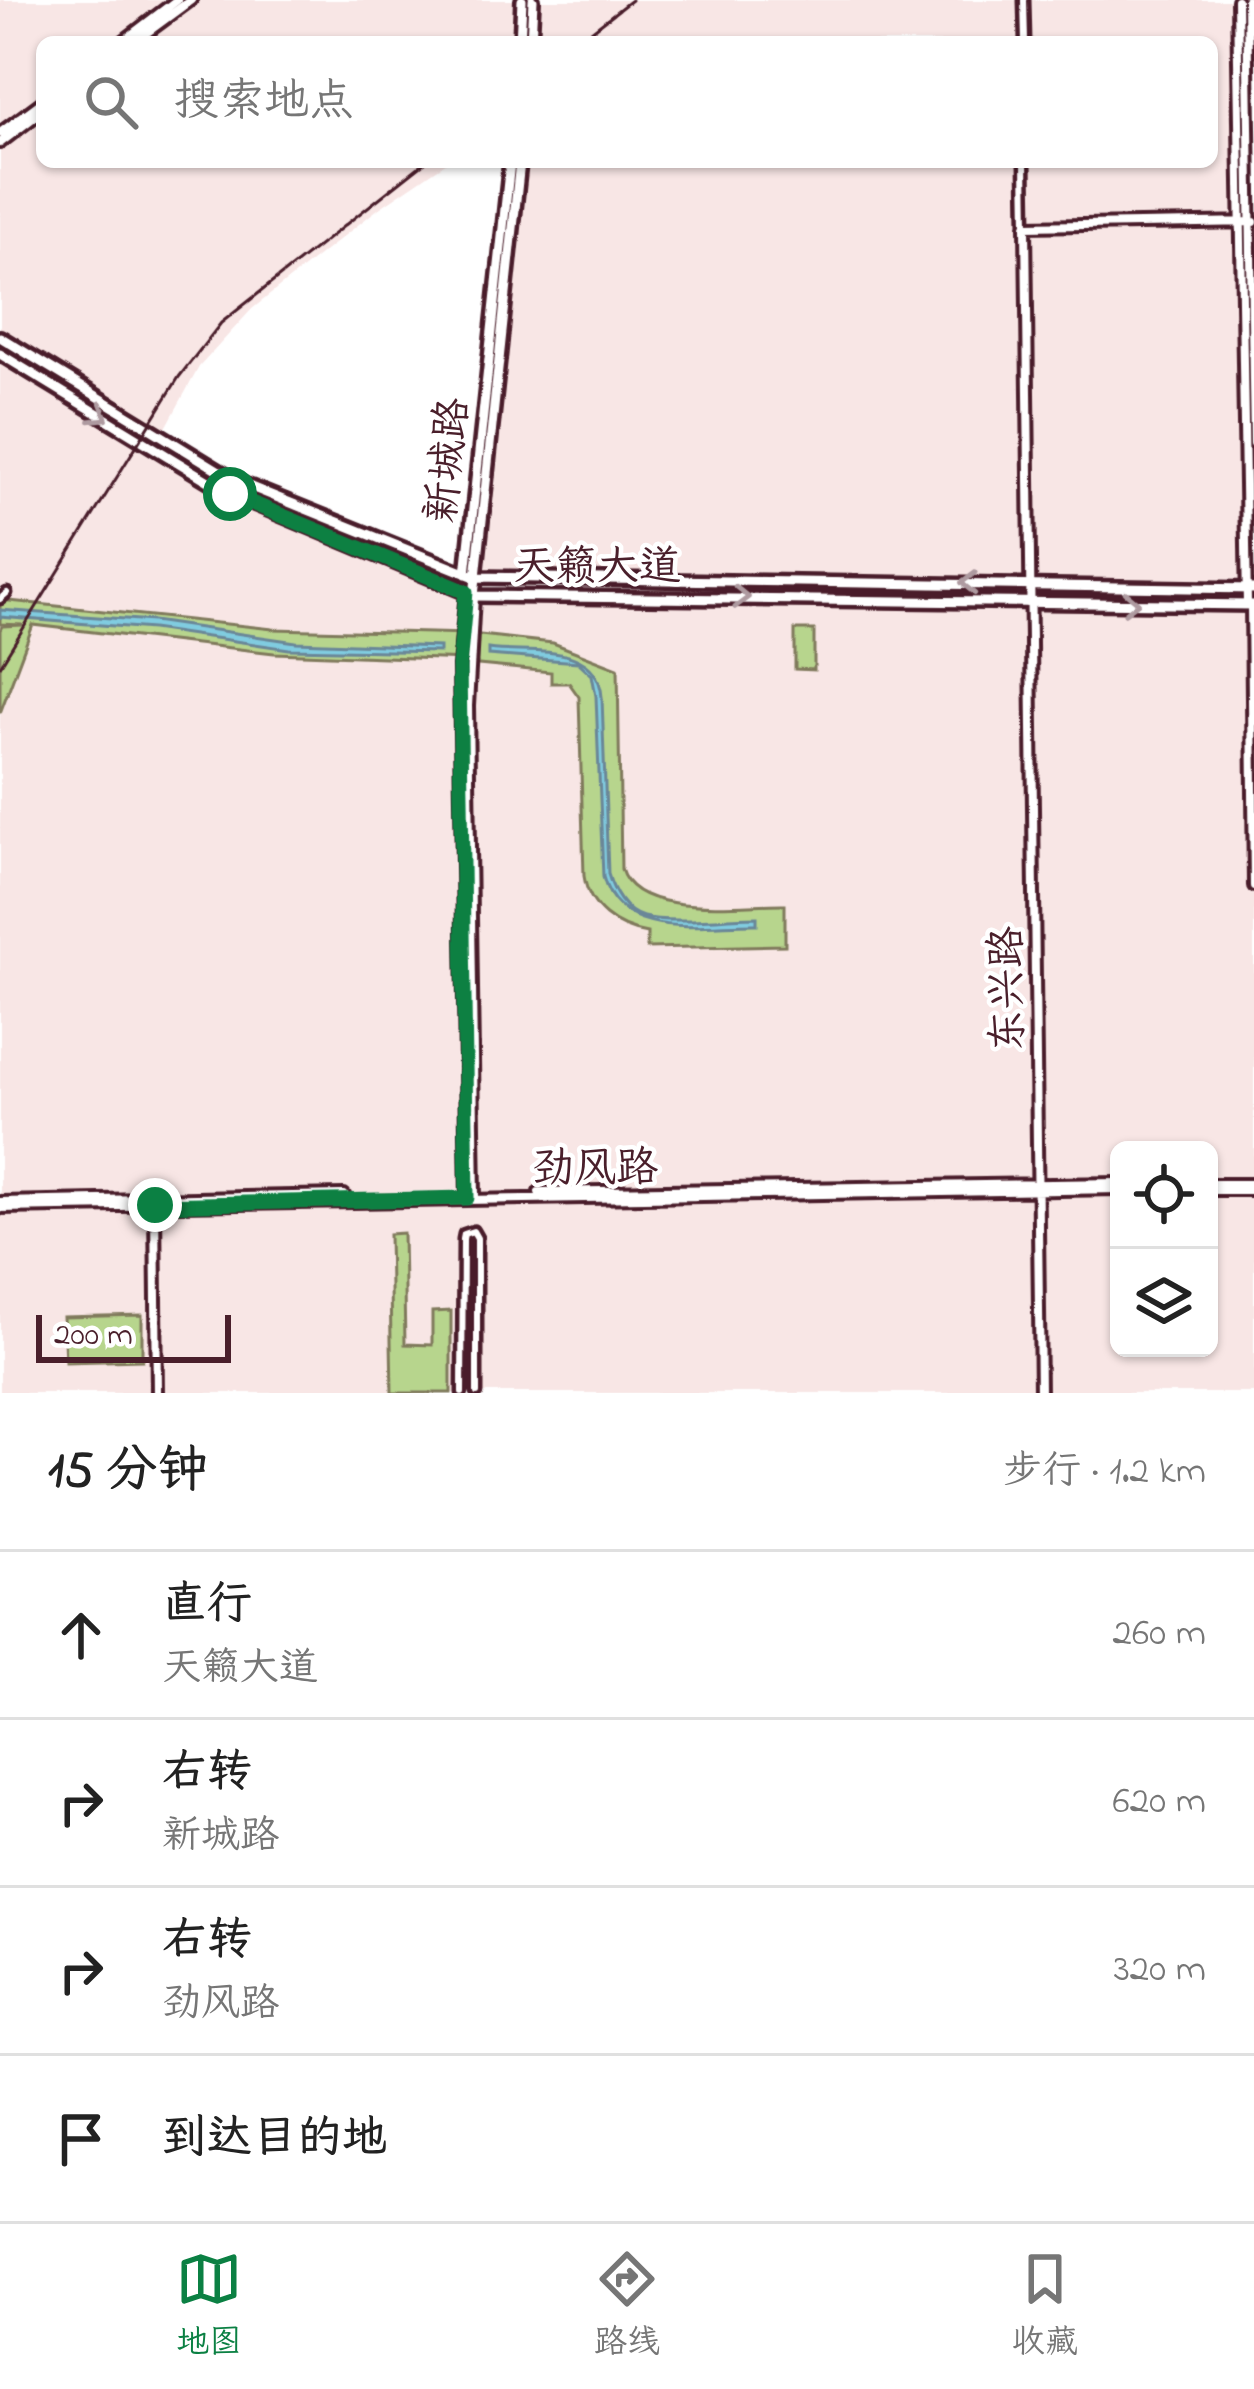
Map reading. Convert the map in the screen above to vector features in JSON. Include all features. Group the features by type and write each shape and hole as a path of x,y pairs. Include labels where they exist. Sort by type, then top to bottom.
{"main road":[{"path":"520,36 522,0"},
{"path":"532,36 533,0"},
{"name":"新城路","path":"470,594 509,168"},
{"name":"新城路","path":"471,576 519,168"},
{"name":"天籁大道","path":"0,337 236,481 471,576 1250,589"},
{"name":"天籁大道","path":"0,354 230,494 470,594 1251,605"}],"street":[{"path":"130,36 177,0"},
{"path":"142,36 190,0"},
{"path":"1024,0 1024,36"},
{"path":"1237,0 1254,444"},
{"path":"1247,0 1254,886"},
{"path":"0,134 36,107"},
{"path":"0,143 36,116"},
{"path":"1025,168 1026,226 1248,222"},
{"name":"东兴路","path":"1026,226 1040,1393"},
{"name":"新城路","path":"470,594 459,666 471,1196"},
{"name":"劲风路","path":"0,1205 1110,1186"},
{"path":"1218,1187 1254,1187"},
{"name":"劲风路","path":"0,1205 471,1196"},
{"path":"155,1205 157,1393"},
{"path":"462,1393 463,1239 472,1231 477,1238 477,1393"}],"shaded area":[{"path":"0,0 1237,0 1246,589 475,577 519,168 1218,168 1218,36 36,36 36,168 438,168 378,209 252,309 199,367 155,448 230,494 474,596 1254,605 1254,1393 0,1393 0,624 17,624 65,607 0,600"}],"green space":[{"path":"0,600 273,629 471,634 553,643 618,668 621,869 630,885 668,902 692,905 785,904 785,945 647,948 647,933 625,927 598,907 584,876 579,697 569,683 551,683 551,672 468,664 467,660 274,653 33,625 0,713 0,630 23,625 0,624"},
{"path":"795,630 814,630 814,670 795,669"},
{"path":"403,1233 405,1344 432,1345 432,1312 451,1311 451,1393 392,1393 389,1234"},
{"path":"142,1315 142,1360 65,1362 63,1317"}],"water":[{"path":"0,610 153,621 296,642 439,647 439,652 289,649 152,629 0,617"},
{"path":"488,649 575,658 598,679 608,874 625,906 654,919 757,917 757,924 666,924 627,912 612,898 603,877 592,675 578,662 488,655"}],"railway":[{"path":"585,36 631,0"},
{"path":"0,666 179,377 221,323 417,168"}],"route":[{"path":"155,1205 467,1198 459,666 466,592 230,494"}]}
